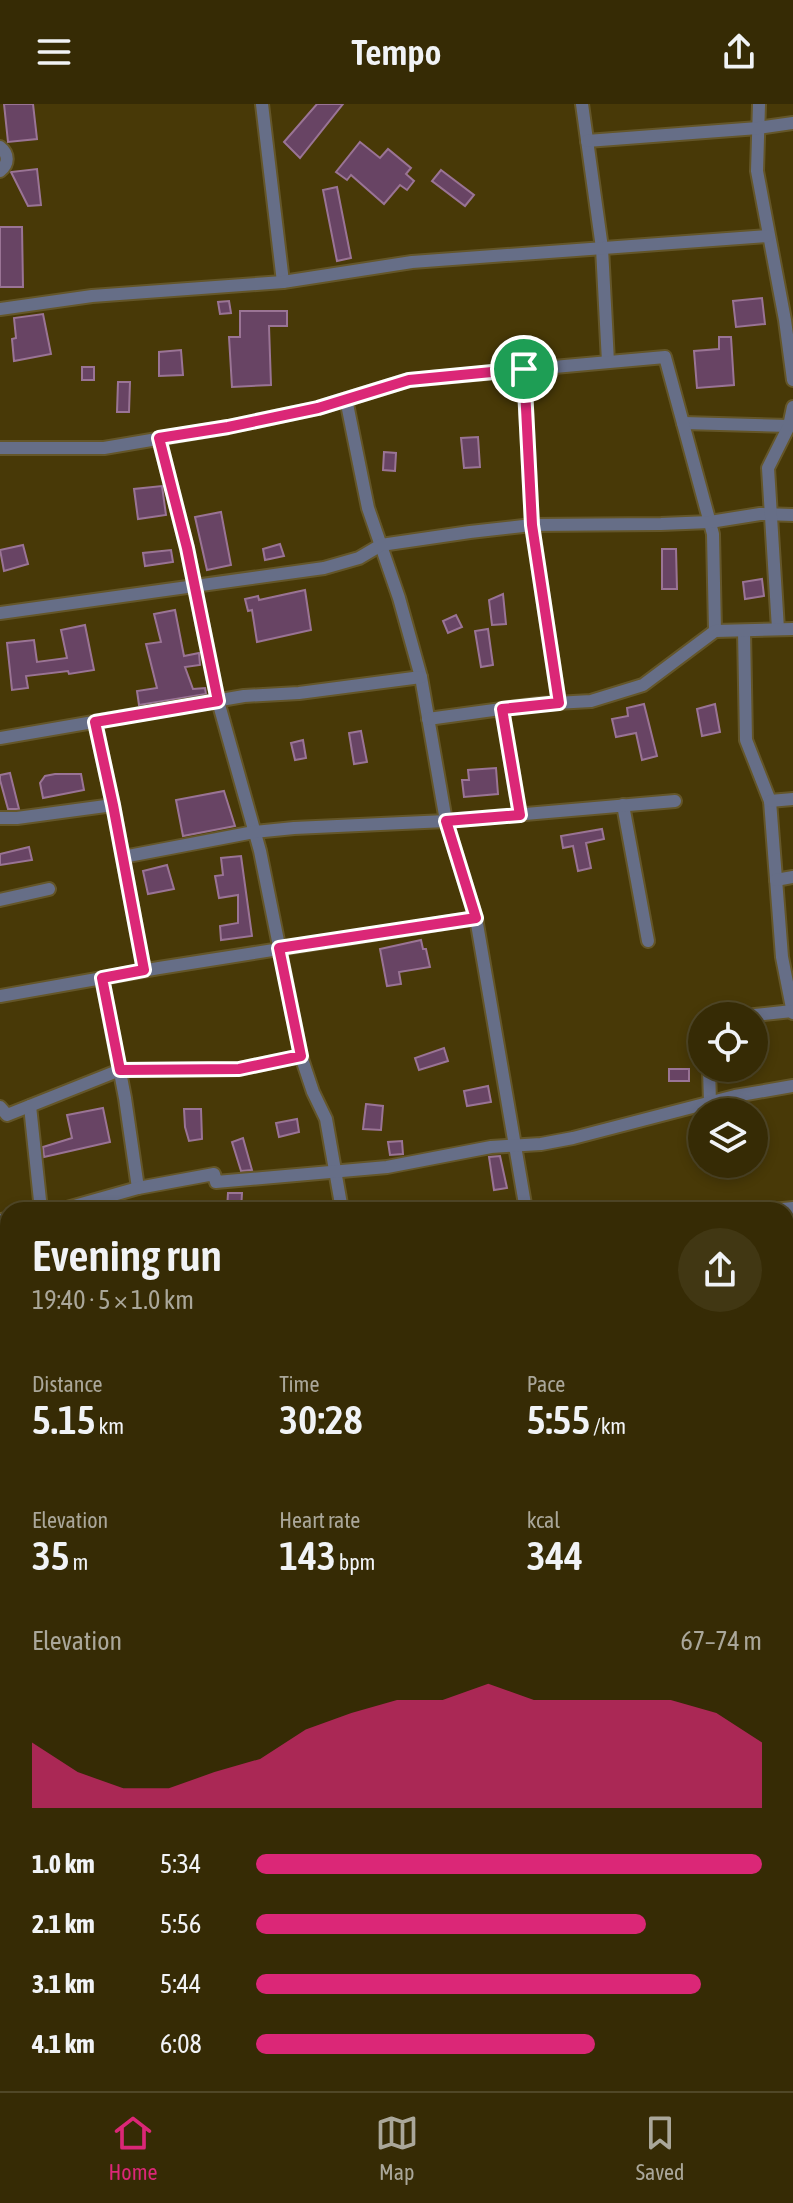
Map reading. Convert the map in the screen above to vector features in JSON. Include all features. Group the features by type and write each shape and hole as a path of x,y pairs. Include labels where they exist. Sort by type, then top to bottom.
{"street":[{"path":"262,104 283,282"},
{"path":"582,104 602,248 608,362"},
{"path":"759,104 757,171 793,380"},
{"path":"587,141 793,123"},
{"path":"0,147 7,157 7,163 0,171"},
{"path":"0,309 92,296 283,282 412,262 768,236"},
{"path":"0,448 104,448 228,427 346,399 409,380 665,357 713,534 715,631"},
{"path":"524,369 532,525 559,703"},
{"path":"346,399 368,508 399,598 421,677 446,821 476,918 525,1202"},
{"path":"778,629 768,468 789,426 793,407"},
{"path":"683,423 789,426"},
{"path":"159,438 218,701 260,851 301,1056 326,1119 341,1202"},
{"path":"0,613 324,568 359,558 381,545 418,538 532,525 710,522 760,514 793,515"},
{"path":"428,719 591,701 643,685 715,631 793,629"},
{"path":"744,631 746,740 770,801 782,957 792,1012 768,1014"},
{"path":"0,738 218,701 421,677"},
{"path":"502,709 520,815"},
{"path":"95,722 144,970"},
{"path":"770,801 793,799"},
{"path":"123,857 254,832 446,821 675,801"},
{"path":"0,818 113,805"},
{"path":"623,805 648,941"},
{"path":"776,880 793,877"},
{"path":"0,900 49,889"},
{"path":"0,996 476,918"},
{"path":"102,978 138,1188"},
{"path":"0,1107 7,1115 120,1070 239,1069 301,1056"},
{"path":"728,1098 793,1086"},
{"path":"30,1106 40,1202"},
{"path":"88,1202 138,1188 214,1174 216,1182 387,1167 434,1156 573,1138 688,1109"}],"building":[{"path":"4,104 33,104 37,139 8,142"},
{"path":"317,104 343,104 300,158 284,142"},
{"path":"360,142 380,158 388,149 411,168 406,174 414,181 407,190 400,185 384,204 351,175 347,180 336,172"},
{"path":"37,169 41,205 28,206 11,172"},
{"path":"441,170 474,195 465,206 432,181"},
{"path":"337,187 351,258 337,261 323,190"},
{"path":"0,227 22,227 23,287 0,287"},
{"path":"762,298 765,324 736,327 733,301"},
{"path":"229,301 231,313 220,314 218,302"},
{"path":"240,311 287,311 287,326 269,326 271,385 232,387 229,337 240,337"},
{"path":"43,314 51,354 14,361 14,318"},
{"path":"719,337 731,337 734,385 697,388 694,351 719,349"},
{"path":"181,350 183,375 159,376 159,352"},
{"path":"82,367 94,367 94,380 82,380"},
{"path":"118,382 130,382 129,412 117,412"},
{"path":"478,437 480,467 464,468 461,438"},
{"path":"384,452 396,453 395,471 383,470"},
{"path":"162,486 166,515 138,519 134,489"},
{"path":"221,512 231,565 207,570 195,517"},
{"path":"280,544 284,556 265,560 263,549"},
{"path":"23,545 28,564 4,571 0,550"},
{"path":"662,549 676,549 677,589 662,589"},
{"path":"171,550 173,562 145,566 143,553"},
{"path":"762,579 764,596 745,599 743,582"},
{"path":"305,590 311,630 257,642 252,610 248,611 245,599 258,596 259,600"},
{"path":"503,594 506,624 492,625 489,600"},
{"path":"175,610 184,656 199,653 200,665 185,667 193,689 205,688 206,694 139,705 137,691 157,688 146,644 161,642 154,614"},
{"path":"456,615 462,627 448,633 443,621"},
{"path":"85,625 94,670 26,676 28,688 12,690 7,643 34,640 37,662 67,658 61,630"},
{"path":"488,629 493,665 481,667 475,631"},
{"path":"644,704 657,756 642,760 636,733 616,737 612,719 628,716 627,708"},
{"path":"715,704 720,732 702,736 697,709"},
{"path":"361,731 367,762 354,764 349,733"},
{"path":"303,740 306,758 295,760 291,743"},
{"path":"496,768 498,794 464,797 462,780 469,780 468,770"},
{"path":"10,773 19,809 8,809 0,780 0,775"},
{"path":"81,774 84,790 43,798 40,783 45,776"},
{"path":"224,791 235,826 183,836 176,800"},
{"path":"602,829 604,839 586,843 591,868 578,871 573,846 563,848 561,836"},
{"path":"29,847 32,860 0,865 0,854"},
{"path":"241,856 252,936 221,940 220,926 238,923 238,895 219,898 215,876 223,875 221,858"},
{"path":"167,865 174,889 148,894 143,871"},
{"path":"421,940 430,967 399,972 401,984 387,986 380,949"},
{"path":"444,1048 448,1061 419,1070 415,1058"},
{"path":"669,1069 688,1069 688,1081 669,1081"},
{"path":"488,1086 491,1102 467,1106 464,1091"},
{"path":"366,1104 383,1106 381,1130 363,1129"},
{"path":"103,1108 110,1142 44,1157 43,1147 72,1138 67,1115"},
{"path":"184,1109 201,1109 202,1139 189,1141"},
{"path":"297,1119 299,1132 279,1137 276,1123"},
{"path":"243,1138 252,1170 241,1171 232,1142"},
{"path":"402,1141 403,1154 390,1155 388,1142"},
{"path":"500,1156 507,1188 494,1190 489,1157"},
{"path":"228,1193 242,1193 241,1202 227,1202"}],"route":[{"path":"524,369 532,525 559,703 502,709 520,815 446,821 476,918 279,948 301,1056 239,1069 120,1070 102,978 144,970 95,722 218,701 187,548 159,438 318,408 409,380 524,369"}]}
